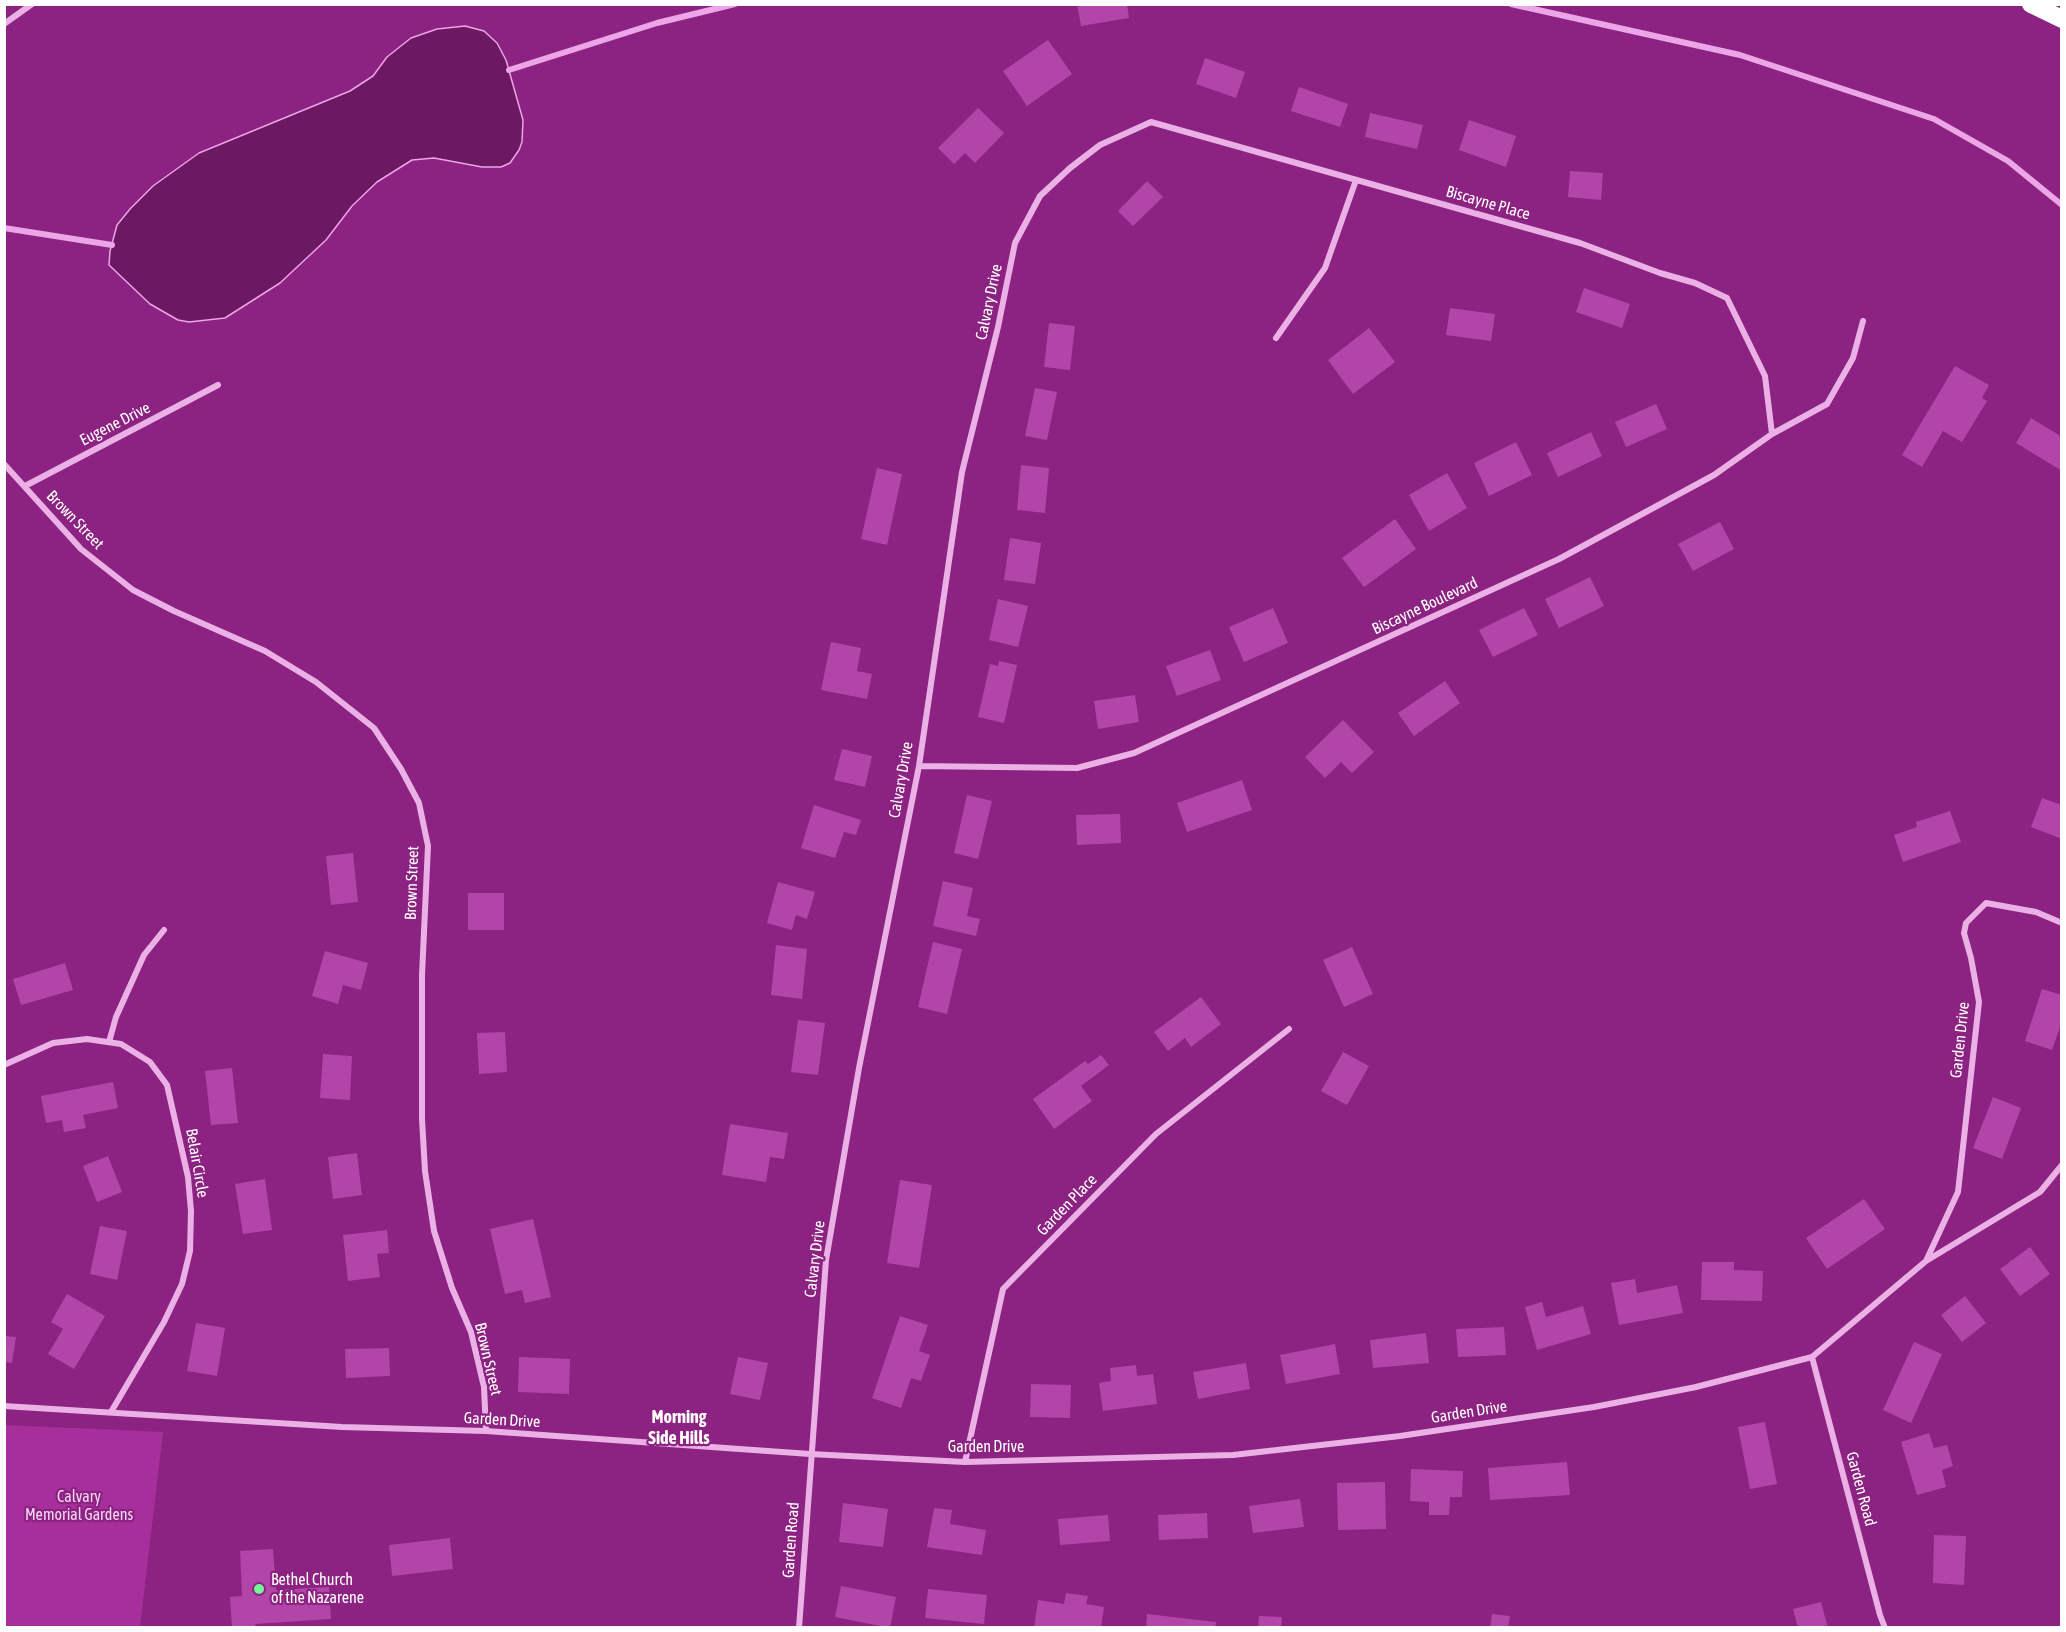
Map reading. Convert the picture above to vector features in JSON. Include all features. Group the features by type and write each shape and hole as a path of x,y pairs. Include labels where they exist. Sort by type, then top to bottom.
{"highway":[{"path":"2031,4 2061,19"}],"street":[{"path":"4,24 32,4"},
{"name":"Biscayne Place","path":"1100,145 1151,122 1580,243 1695,284 1727,298 1764,376 1772,434"},
{"name":"Calvary Drive","path":"810,1454 826,1260 859,1068 919,766 962,472 998,327 1015,243 1040,196 1070,168 1100,145"},
{"path":"1276,338 1325,268 1356,180"},
{"name":"Biscayne Boulevard","path":"919,766 1077,768 1134,753 1559,559 1714,475 1772,434 1827,404 1853,358 1863,321"},
{"name":"Eugene Drive","path":"25,486 218,385"},
{"name":"Brown Street","path":"4,464 81,549 133,590 174,611 265,651 316,682 374,728 401,769 419,803 428,846 422,975 422,1119 425,1171 434,1231 452,1288 471,1332 484,1387 486,1431"},
{"name":"Garden Drive","path":"1926,1261 1958,1192 1979,1002 1964,933 1966,922 1986,903 2036,912 2061,923"},
{"path":"109,1042 116,1017 144,955 164,930"},
{"name":"Garden Place","path":"965,1462 1003,1289 1156,1134 1289,1029"},
{"name":"Belair Circle","path":"4,1065 53,1043 87,1039 121,1044 150,1062 167,1085 188,1177 191,1211 190,1251 182,1284 164,1322 111,1412"},
{"name":"Garden Drive","path":"4,1406 342,1427 486,1431 810,1454 965,1462 1233,1455 1400,1436 1594,1407 1696,1387 1812,1357 1926,1261 2040,1192 2061,1166"},
{"name":"Garden Road","path":"1812,1357 1885,1628"},
{"name":"Garden Road","path":"799,1628 810,1454"}],"green space":[{"name":"Calvary Memorial Gardens","path":"5,1425 163,1432 140,1627 5,1627"}],"shaded area":[{"path":"465,26 484,31 497,43 506,60 523,120 522,142 510,163 501,167 482,167 434,158 412,160 377,182 352,206 326,240 280,283 225,318 189,322 178,320 150,304 109,265 117,225 153,186 199,153 350,91 373,76 387,57 411,38 437,29"}],"building":[{"path":"1077,4 1127,4 1129,18 1081,26"},
{"path":"1048,40 1072,74 1027,106 1003,71"},
{"path":"1205,58 1245,72 1236,98 1196,84"},
{"path":"1299,87 1348,104 1340,127 1291,111"},
{"path":"978,108 1004,133 975,163 965,153 954,164 938,148"},
{"path":"1370,113 1423,125 1417,149 1365,137"},
{"path":"1469,120 1516,136 1506,167 1459,150"},
{"path":"1570,171 1603,173 1601,200 1568,197"},
{"path":"1147,181 1163,197 1133,226 1118,211"},
{"path":"1584,288 1630,304 1622,328 1576,312"},
{"path":"1450,308 1495,314 1491,341 1446,335"},
{"path":"1049,323 1075,326 1070,370 1044,367"},
{"path":"1369,328 1395,362 1353,394 1328,360"},
{"path":"1955,366 1989,385 1982,398 1987,401 1962,442 1943,431 1922,467 1902,455"},
{"path":"1035,388 1057,392 1047,440 1025,436"},
{"path":"1656,404 1667,429 1626,447 1615,422"},
{"path":"2031,418 2062,437 2062,471 2016,443"},
{"path":"1591,432 1602,456 1558,477 1547,453"},
{"path":"1516,442 1532,475 1489,496 1474,463"},
{"path":"1021,465 1049,468 1045,513 1017,510"},
{"path":"877,468 902,474 887,545 861,539"},
{"path":"1447,473 1467,508 1429,531 1409,495"},
{"path":"1395,519 1416,549 1364,587 1342,558"},
{"path":"1720,522 1734,549 1693,571 1678,544"},
{"path":"1010,538 1041,543 1035,584 1004,580"},
{"path":"1590,577 1604,606 1559,628 1545,599"},
{"path":"998,599 1028,606 1018,647 989,640"},
{"path":"1273,608 1288,643 1244,662 1229,627"},
{"path":"1524,608 1538,635 1493,657 1479,630"},
{"path":"831,642 861,648 857,671 872,674 867,699 821,690"},
{"path":"1210,650 1221,680 1177,696 1166,666"},
{"path":"999,661 1017,665 1004,723 978,717 990,664 998,666"},
{"path":"1445,681 1460,703 1414,736 1398,713"},
{"path":"1135,695 1139,722 1098,729 1094,701"},
{"path":"1343,720 1374,752 1352,773 1341,762 1325,778 1305,757"},
{"path":"842,749 872,756 865,787 834,780"},
{"path":"1242,780 1252,810 1187,832 1177,803"},
{"path":"967,795 992,801 978,859 954,853"},
{"path":"2042,798 2062,805 2062,839 2031,827"},
{"path":"814,805 861,820 856,835 844,832 835,858 801,848"},
{"path":"1950,811 1961,842 1903,862 1894,835 1917,827 1916,822"},
{"path":"1120,814 1121,843 1077,845 1076,815"},
{"path":"353,853 358,902 331,905 326,856"},
{"path":"943,881 973,888 967,916 980,919 976,936 933,926"},
{"path":"778,882 815,892 807,919 796,915 792,930 767,923"},
{"path":"468,893 504,893 504,930 468,930"},
{"path":"933,942 962,949 947,1014 918,1007"},
{"path":"776,945 807,949 802,999 771,995"},
{"path":"1352,947 1373,994 1344,1007 1323,960"},
{"path":"325,951 368,963 361,990 343,985 338,1004 312,996"},
{"path":"65,963 73,990 21,1005 13,979"},
{"path":"2042,989 2062,995 2062,1021 2052,1050 2025,1041"},
{"path":"1201,997 1221,1024 1191,1047 1185,1038 1168,1051 1154,1032"},
{"path":"798,1020 825,1023 818,1075 791,1072"},
{"path":"505,1032 507,1072 479,1074 477,1033"},
{"path":"1343,1052 1369,1066 1347,1105 1321,1091"},
{"path":"323,1054 352,1056 350,1100 320,1098"},
{"path":"1101,1055 1109,1065 1081,1086 1092,1101 1054,1129 1033,1099 1085,1061 1088,1064"},
{"path":"232,1068 238,1123 211,1125 205,1071"},
{"path":"113,1082 118,1108 83,1115 86,1128 64,1132 62,1120 46,1123 41,1096"},
{"path":"1993,1097 2021,1108 2002,1159 1973,1148"},
{"path":"730,1124 788,1133 784,1159 770,1157 766,1182 722,1175"},
{"path":"357,1153 362,1195 333,1199 328,1157"},
{"path":"108,1156 122,1192 97,1202 83,1166"},
{"path":"265,1179 272,1230 243,1234 235,1184"},
{"path":"900,1180 932,1185 919,1268 887,1263"},
{"path":"1864,1199 1885,1229 1827,1269 1806,1238"},
{"path":"533,1219 551,1297 525,1303 522,1290 505,1294 490,1229"},
{"path":"100,1226 127,1231 117,1280 90,1274"},
{"path":"387,1230 389,1253 377,1254 380,1277 348,1281 343,1235"},
{"path":"2030,1247 2050,1274 2020,1296 2000,1269"},
{"path":"1702,1262 1734,1262 1734,1270 1763,1271 1762,1301 1701,1300"},
{"path":"1635,1279 1637,1293 1677,1285 1683,1313 1619,1325 1611,1283"},
{"path":"67,1294 105,1316 74,1369 48,1354 63,1329 51,1322"},
{"path":"1965,1296 1986,1323 1962,1342 1941,1315"},
{"path":"1542,1302 1546,1317 1583,1306 1591,1334 1537,1350 1525,1307"},
{"path":"900,1316 928,1325 919,1351 930,1355 921,1381 911,1378 901,1408 872,1398"},
{"path":"196,1323 225,1328 217,1376 187,1371"},
{"path":"1504,1327 1506,1355 1458,1357 1456,1329"},
{"path":"1426,1333 1429,1363 1373,1368 1370,1340"},
{"path":"4,1336 16,1337 12,1363 4,1362"},
{"path":"1914,1342 1942,1354 1911,1423 1883,1410"},
{"path":"1335,1344 1340,1374 1286,1384 1280,1355"},
{"path":"389,1348 390,1376 346,1378 345,1349"},
{"path":"519,1357 570,1359 569,1394 518,1392"},
{"path":"738,1357 768,1363 760,1400 730,1394"},
{"path":"1246,1363 1250,1389 1198,1399 1193,1372"},
{"path":"1136,1365 1137,1376 1153,1374 1157,1404 1103,1411 1099,1383 1111,1381 1110,1368"},
{"path":"1031,1384 1071,1385 1070,1418 1030,1417"},
{"path":"1765,1422 1777,1484 1750,1489 1738,1427"},
{"path":"1929,1433 1934,1448 1947,1445 1953,1466 1942,1470 1946,1487 1917,1495 1901,1442"},
{"path":"1567,1462 1570,1495 1490,1500 1488,1468"},
{"path":"1411,1469 1463,1471 1462,1497 1450,1497 1449,1515 1429,1515 1429,1502 1410,1501"},
{"path":"1385,1482 1386,1529 1338,1530 1337,1483"},
{"path":"1300,1499 1304,1527 1253,1533 1249,1506"},
{"path":"843,1503 888,1509 883,1547 839,1542"},
{"path":"934,1508 952,1510 950,1524 986,1530 982,1555 927,1547"},
{"path":"1207,1513 1208,1538 1159,1540 1158,1515"},
{"path":"1108,1515 1110,1541 1060,1545 1058,1519"},
{"path":"1934,1535 1966,1536 1964,1585 1933,1583"},
{"path":"450,1538 453,1569 392,1576 389,1545"},
{"name":"Bethel Church of the Nazarene","path":"273,1549 276,1590 329,1587 331,1619 255,1624 256,1628 232,1628 230,1597 242,1596 240,1551"},
{"path":"841,1586 896,1597 890,1628 835,1617"},
{"path":"928,1589 987,1595 984,1624 925,1618"},
{"path":"1066,1593 1088,1596 1086,1604 1104,1607 1101,1628 1034,1628 1038,1600 1064,1604"},
{"path":"1821,1602 1828,1628 1798,1628 1793,1609"},
{"path":"1147,1614 1216,1622 1215,1628 1146,1628"},
{"path":"1492,1614 1510,1616 1508,1628 1490,1628"},
{"path":"1259,1616 1282,1617 1281,1628 1258,1628"}],"waterway":[{"path":"509,70 657,23 735,4"},
{"path":"1511,4 1740,55 1934,119 2008,161 2062,205"},
{"path":"4,228 112,245"}],"place":[{"name":"Bethel Church of the Nazarene","path":"259,1589"}],"district":[{"name":"Morning Side Hills","path":"679,1427"}]}
